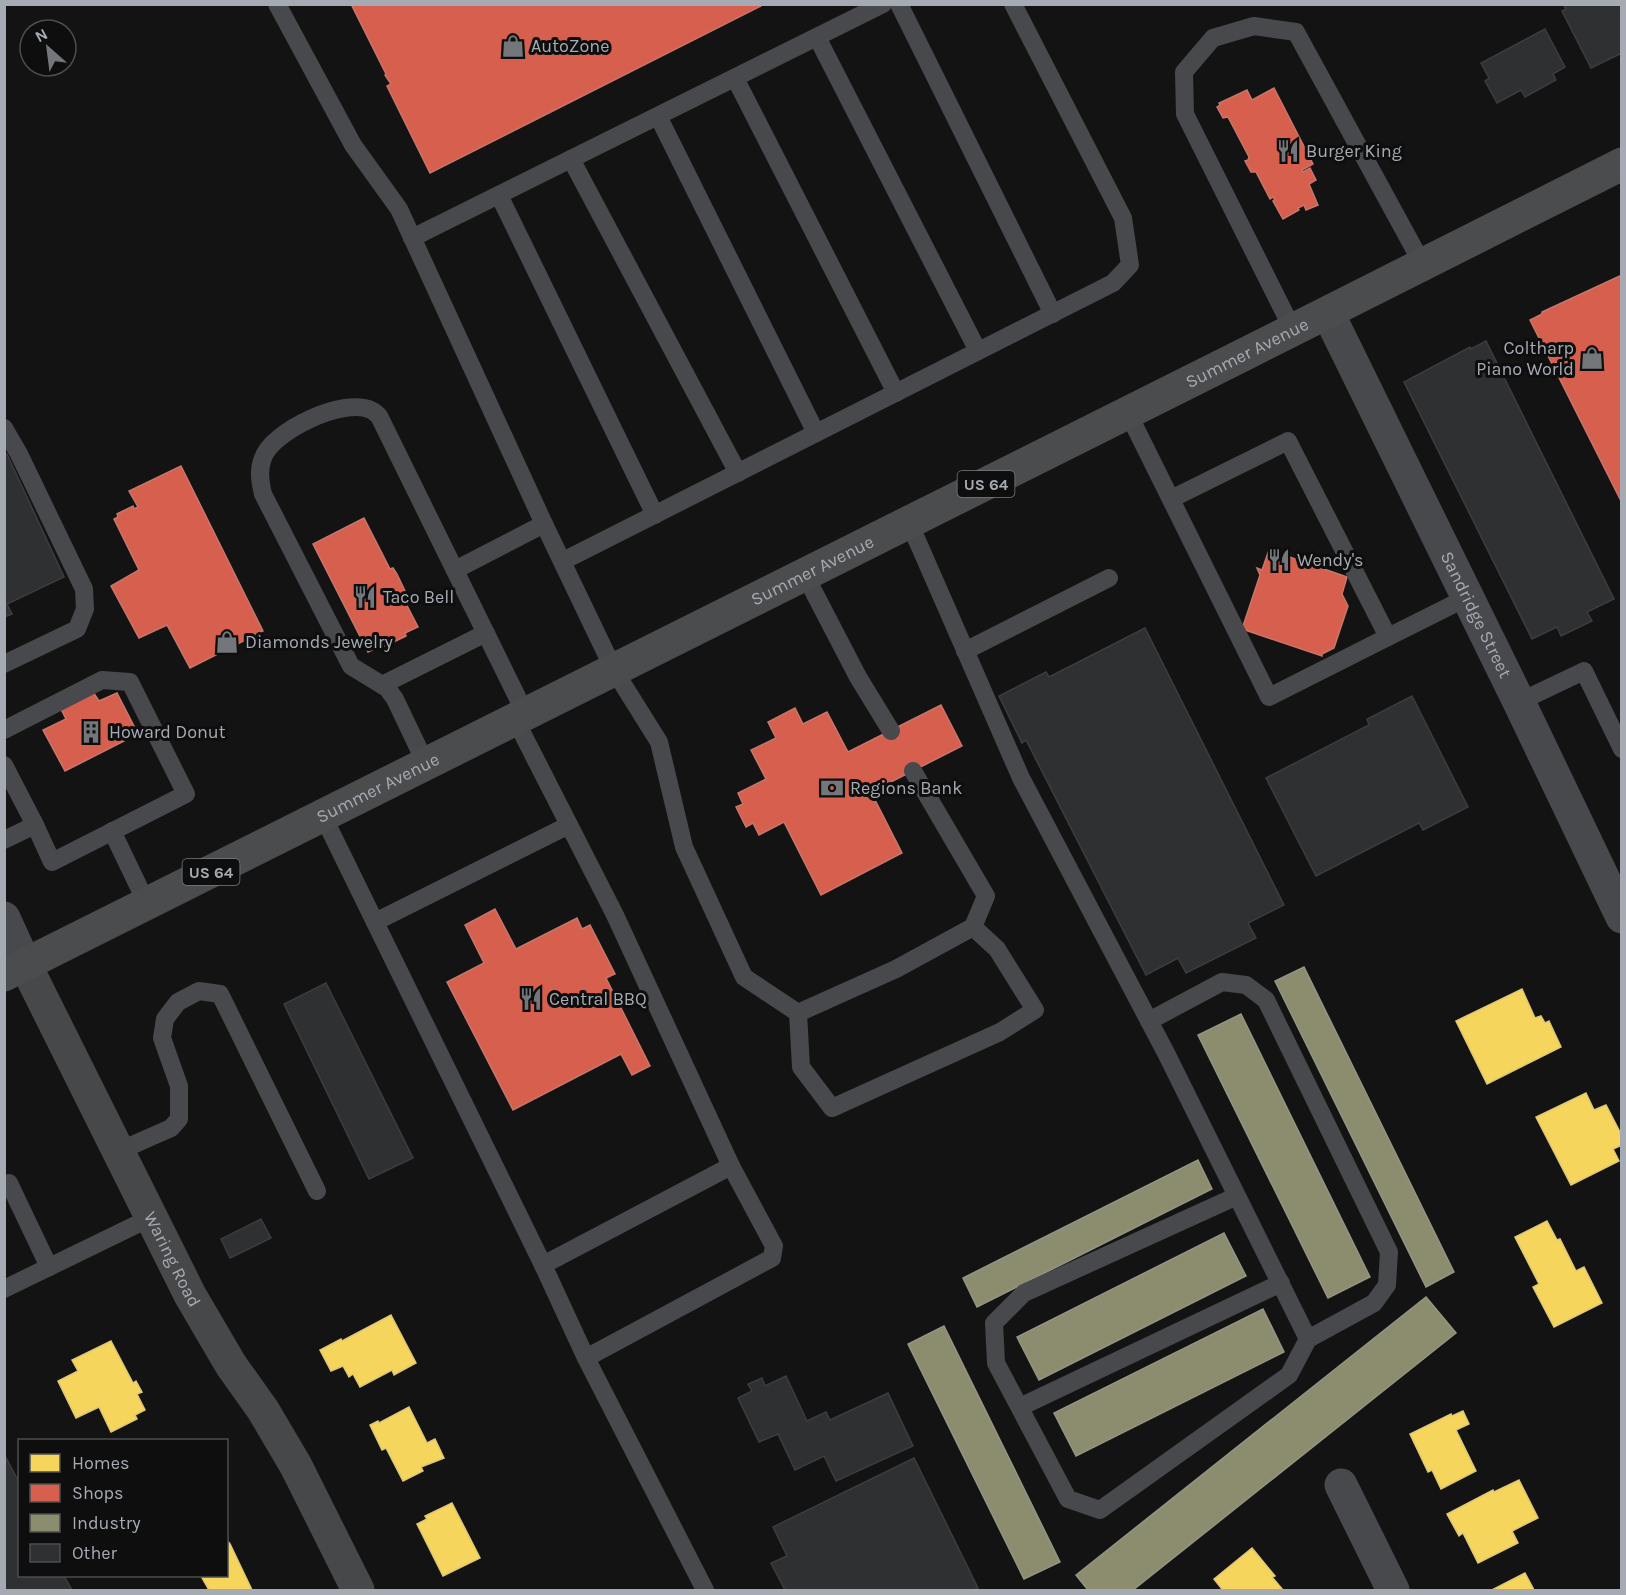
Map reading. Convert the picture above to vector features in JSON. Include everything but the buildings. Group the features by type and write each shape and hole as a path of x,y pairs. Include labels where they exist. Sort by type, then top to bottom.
{"main road":[{"name":"Summer Avenue","path":"15,970 1622,164"},
{"name":"Waring Road","path":"15,970 119,1151 190,1295 231,1365 263,1410 296,1466 358,1590"}],"street":[{"name":"Sandridge Street","path":"1328,313 1622,917"},
{"name":"Waring Road","path":"4,918 15,970"},
{"path":"1341,1485 1393,1590"}],"lane":[{"path":"277,4 353,145 399,208 544,524 614,670 659,742 684,848 744,977 798,1013"},
{"path":"412,238 883,4"},
{"path":"899,4 1053,314"},
{"path":"563,561 1113,284 1130,266 1123,218 1013,4"},
{"path":"1293,330 1185,114 1184,72 1213,39 1254,26 1296,32 1423,265"},
{"path":"817,37 978,351"},
{"path":"735,78 896,393"},
{"path":"658,116 816,433"},
{"path":"571,159 738,473"},
{"path":"499,195 655,515"},
{"path":"426,764 395,699 382,685 351,666 263,494 260,472 263,456 274,441 330,411 362,408 372,410 379,416 486,633 569,825 629,945 731,1166 774,1246 772,1258 586,1358"},
{"path":"1128,413 1269,697 1468,597"},
{"path":"4,428 20,453 84,589 86,609 77,629 4,664"},
{"path":"1171,499 1288,441 1388,638"},
{"path":"909,522 1021,778 1149,1021 1308,1339"},
{"path":"455,570 544,524"},
{"path":"805,575 858,677 891,731"},
{"path":"965,651 1109,578"},
{"path":"382,685 486,633"},
{"path":"1519,702 1584,671 1622,748"},
{"path":"4,730 102,680 130,682 186,794 52,862 4,765"},
{"path":"798,1013 896,969 973,927 986,896 913,771"},
{"path":"323,816 543,1265 586,1358 705,1590"},
{"path":"4,840 35,825"},
{"path":"375,922 569,825"},
{"path":"112,831 147,904"},
{"path":"798,1013 801,1067 832,1108 1000,1032 1035,1010 997,949 973,927"},
{"path":"1149,1021 1222,982 1246,985 1266,999 1389,1252 1387,1285 1374,1303 1308,1339 1289,1375 1100,1510 1068,1499 996,1363 994,1323 1024,1293 1237,1196"},
{"path":"119,1151 171,1128 179,1119 179,1086 162,1038 165,1018 178,1002 200,990 220,994 317,1191"},
{"path":"543,1265 731,1166"},
{"path":"9,1183 49,1267"},
{"path":"4,1289 152,1217"},
{"path":"1020,1407 1281,1283"}],"place":[{"name":"AutoZone","path":"513,46"},
{"name":"Burger King","path":"1288,151"},
{"name":"Coltharp Piano World","path":"1592,358"},
{"name":"Wendy's","path":"1279,560"},
{"name":"Taco Bell","path":"365,597"},
{"name":"Diamonds Jewelry","path":"227,642"},
{"name":"Howard Donut","path":"91,732"},
{"name":"Regions Bank","path":"832,788"},
{"name":"Central BBQ","path":"531,999"}]}
